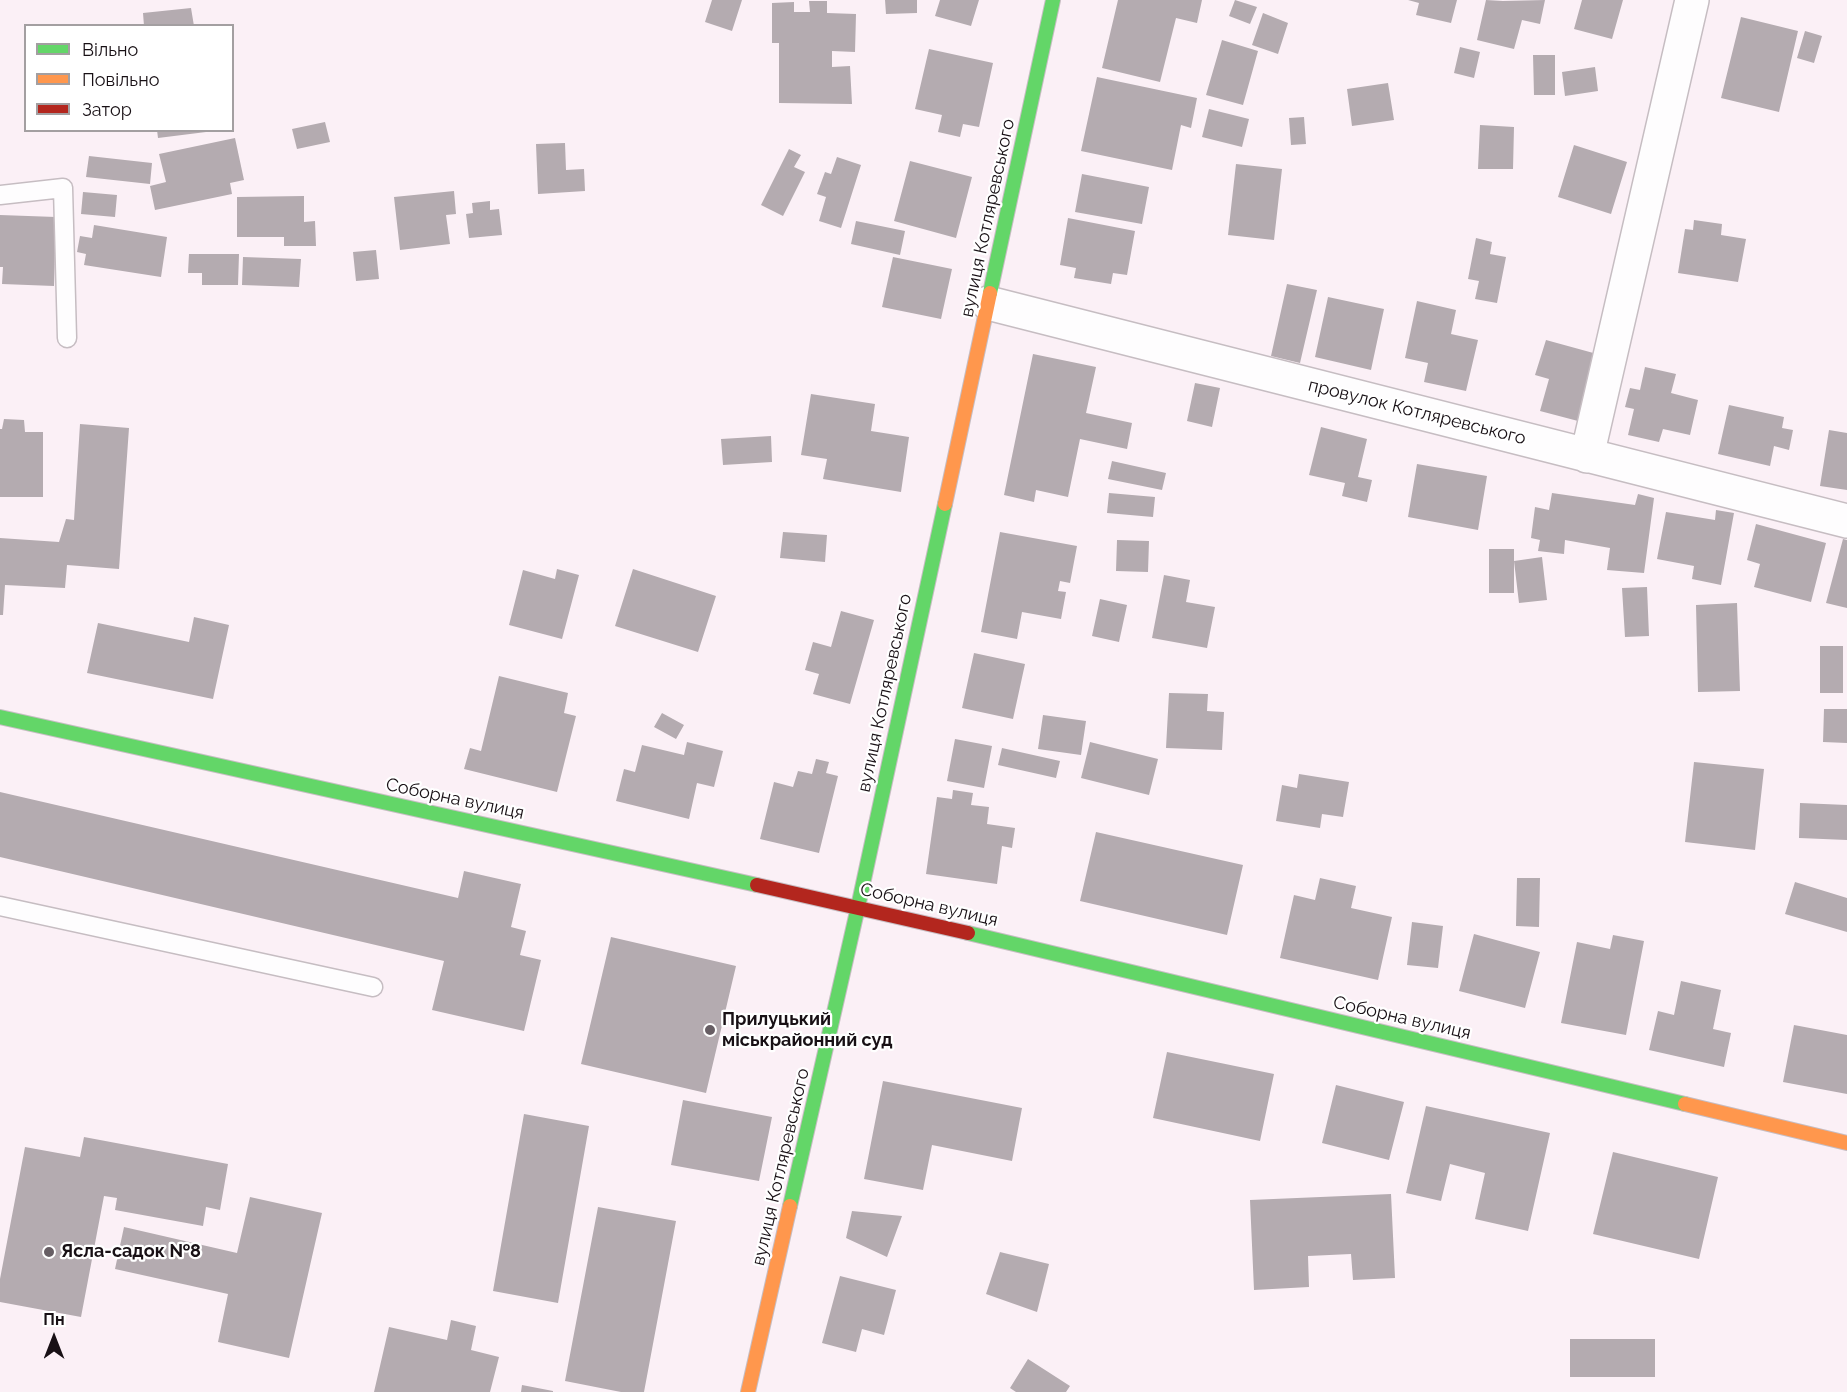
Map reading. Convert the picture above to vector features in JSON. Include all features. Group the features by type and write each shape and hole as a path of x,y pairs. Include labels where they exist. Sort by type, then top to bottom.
{"street":[{"name":"вулиця Котляревського","path":"748,1392 858,907 1053,0"},
{"path":"1587,456 1692,0"},
{"name":"провулок Котляревського","path":"988,303 1847,521"},
{"name":"Соборна вулиця","path":"0,717 858,907 1847,1143"}],"lane":[{"path":"0,195 63,188 67,338"},
{"path":"0,906 373,987"}],"building":[{"path":"712,0 742,0 732,31 705,22"},
{"path":"885,0 917,0 917,13 886,14"},
{"path":"940,0 979,0 971,26 935,16"},
{"path":"1118,0 1202,0 1197,23 1176,18 1160,82 1102,68"},
{"path":"1235,0 1257,7 1250,24 1229,16"},
{"path":"1408,0 1457,0 1451,23 1416,15 1419,3"},
{"path":"1486,0 1545,0 1540,24 1522,20 1514,49 1477,40"},
{"path":"1582,0 1623,0 1612,39 1574,29"},
{"path":"809,1 827,1 827,13 856,14 855,52 832,51 832,67 850,66 852,104 779,103 779,43 772,43 772,3 794,2 794,12 810,12"},
{"path":"191,8 194,24 144,24 143,13"},
{"path":"1263,13 1288,23 1278,54 1252,45"},
{"path":"1741,17 1798,31 1779,112 1721,98"},
{"path":"1805,31 1822,36 1814,63 1797,58"},
{"path":"1222,40 1258,51 1243,105 1206,95"},
{"path":"1460,47 1480,52 1474,78 1454,73"},
{"path":"929,49 993,63 979,127 963,124 960,137 938,132 942,115 915,109"},
{"path":"1533,55 1555,55 1555,95 1534,95"},
{"path":"1595,67 1598,91 1565,96 1562,72"},
{"path":"1097,77 1197,98 1191,128 1181,125 1172,170 1081,151"},
{"path":"1388,83 1394,120 1352,126 1347,89"},
{"path":"1209,109 1249,119 1242,147 1202,137"},
{"path":"1304,117 1306,144 1291,145 1289,118"},
{"path":"325,122 330,142 297,149 292,129"},
{"path":"1480,125 1514,127 1513,169 1478,169"},
{"path":"157,132 206,132 158,138"},
{"path":"235,138 244,180 230,183 232,194 155,210 150,186 166,182 159,154"},
{"path":"565,143 566,170 584,169 585,191 538,194 536,144"},
{"path":"1574,145 1627,162 1611,214 1558,197"},
{"path":"789,149 801,155 794,167 805,172 783,216 761,205"},
{"path":"89,156 152,163 150,184 86,177"},
{"path":"837,157 861,165 841,228 819,221 826,197 817,194 825,172 831,174"},
{"path":"910,161 972,177 956,238 894,221"},
{"path":"1236,164 1282,169 1274,240 1228,235"},
{"path":"1082,174 1149,187 1142,224 1075,212"},
{"path":"454,191 456,214 446,215 450,244 400,250 394,197"},
{"path":"83,192 117,195 115,217 81,214"},
{"path":"304,196 304,222 315,221 316,246 284,246 284,237 237,237 237,197"},
{"path":"490,201 490,210 499,209 502,235 469,238 466,214 473,213 472,203"},
{"path":"0,215 56,217 54,286 2,284"},
{"path":"1068,218 1135,231 1127,275 1113,273 1111,284 1074,278 1076,268 1060,265"},
{"path":"1694,220 1722,224 1721,235 1746,239 1738,282 1678,273 1685,229 1693,230"},
{"path":"856,221 905,231 900,255 851,244"},
{"path":"94,225 167,237 161,277 84,265 86,254 77,252 80,236 92,238"},
{"path":"1476,238 1492,242 1490,254 1506,257 1497,303 1475,299 1479,281 1468,279"},
{"path":"376,250 379,279 356,281 353,252"},
{"path":"189,254 239,254 238,285 202,285 202,273 188,273"},
{"path":"243,257 301,259 299,287 242,285"},
{"path":"893,257 952,269 941,319 882,307"},
{"path":"1287,284 1317,290 1300,363 1271,356"},
{"path":"1328,297 1384,309 1371,370 1315,357"},
{"path":"1417,301 1456,310 1451,334 1478,340 1466,391 1424,382 1428,363 1405,358"},
{"path":"1546,340 1597,354 1578,421 1540,411 1549,379 1535,375"},
{"path":"1033,354 1096,367 1086,413 1132,423 1127,449 1080,439 1068,497 1036,490 1034,502 1004,495"},
{"path":"1645,367 1676,374 1671,393 1698,400 1690,435 1663,429 1659,442 1628,435 1634,409 1625,407 1630,388 1640,390"},
{"path":"1195,383 1220,388 1212,427 1187,421"},
{"path":"811,394 875,404 871,431 909,437 901,492 823,479 827,459 801,455"},
{"path":"1729,405 1784,417 1782,428 1793,430 1789,450 1774,446 1770,466 1718,454"},
{"path":"4,419 24,420 25,432 43,432 43,497 0,497 0,429 2,429"},
{"path":"80,424 129,428 119,569 67,565 65,588 5,585 3,615 0,615 0,538 59,542 66,519 74,520"},
{"path":"1321,427 1367,439 1358,477 1372,480 1367,502 1342,496 1345,483 1309,475"},
{"path":"1829,430 1847,433 1847,490 1820,486"},
{"path":"771,436 772,462 723,465 721,439"},
{"path":"1112,461 1166,473 1162,490 1108,479"},
{"path":"1417,464 1487,476 1478,530 1408,517"},
{"path":"1109,493 1155,497 1153,517 1107,513"},
{"path":"1552,493 1635,505 1638,494 1654,498 1644,573 1607,570 1610,548 1565,540 1564,554 1538,551 1540,540 1531,538 1535,507 1549,510"},
{"path":"1716,510 1734,513 1721,585 1692,579 1694,566 1657,559 1666,512 1715,520"},
{"path":"1756,524 1826,543 1811,602 1754,587 1760,564 1747,560"},
{"path":"783,532 827,535 825,562 780,558"},
{"path":"1000,532 1077,546 1070,583 1060,581 1058,591 1066,592 1061,619 1022,612 1017,639 981,632"},
{"path":"1843,539 1847,540 1847,608 1826,603"},
{"path":"1117,540 1149,541 1148,572 1116,571"},
{"path":"1489,549 1514,549 1514,593 1489,593"},
{"path":"1542,557 1547,600 1519,603 1514,561"},
{"path":"557,569 579,575 562,639 509,625 523,570 555,579"},
{"path":"633,569 716,596 698,652 615,626"},
{"path":"1164,575 1190,580 1186,602 1215,607 1207,648 1152,638"},
{"path":"1647,587 1649,636 1625,637 1622,588"},
{"path":"1100,599 1127,605 1119,642 1092,636"},
{"path":"1737,603 1740,691 1698,692 1696,605"},
{"path":"841,611 874,620 850,704 813,694 819,674 805,670 813,642 831,647"},
{"path":"194,617 229,625 213,699 87,673 98,623 189,642"},
{"path":"1820,646 1843,646 1843,693 1820,693"},
{"path":"974,653 1025,664 1013,719 962,708"},
{"path":"499,676 568,693 564,713 576,716 557,792 464,769 470,748 481,751"},
{"path":"1169,693 1208,694 1207,711 1224,712 1222,750 1166,748"},
{"path":"1824,709 1847,709 1847,743 1823,742"},
{"path":"662,713 684,725 676,739 654,727"},
{"path":"1043,715 1086,721 1081,755 1038,749"},
{"path":"955,739 992,746 984,788 947,781"},
{"path":"687,742 723,751 714,787 697,783 689,819 616,801 624,769 635,772 642,745 684,755"},
{"path":"1090,742 1158,759 1149,795 1081,778"},
{"path":"1002,748 1060,761 1056,778 998,765"},
{"path":"816,759 829,762 826,773 838,776 819,853 760,839 774,782 793,787 798,771 812,774"},
{"path":"1694,762 1764,769 1755,850 1685,842"},
{"path":"1299,774 1349,782 1343,817 1322,814 1320,828 1276,821 1282,785 1297,788"},
{"path":"953,790 973,793 971,805 989,807 987,824 1015,828 1012,848 1002,846 997,884 926,874 937,797 952,799"},
{"path":"0,792 458,898 464,871 521,884 511,927 526,931 520,955 541,960 524,1031 432,1010 444,961 0,857"},
{"path":"1800,803 1847,805 1847,840 1799,838"},
{"path":"1096,832 1243,865 1227,935 1080,901"},
{"path":"1320,878 1356,886 1351,908 1392,917 1378,980 1280,958 1294,895 1315,900"},
{"path":"1517,878 1540,878 1539,927 1516,926"},
{"path":"1795,882 1847,898 1847,932 1785,914"},
{"path":"1412,922 1443,926 1438,968 1407,965"},
{"path":"1474,934 1540,952 1525,1008 1459,991"},
{"path":"1613,935 1644,941 1626,1035 1561,1023 1577,942 1610,949"},
{"path":"611,937 736,966 706,1093 581,1064"},
{"path":"1681,981 1721,990 1713,1029 1731,1033 1724,1067 1649,1050 1658,1011 1674,1015"},
{"path":"1794,1025 1847,1035 1847,1094 1783,1082"},
{"path":"1167,1052 1274,1074 1260,1141 1153,1118"},
{"path":"883,1081 1022,1108 1012,1161 932,1145 923,1190 864,1179"},
{"path":"1336,1085 1404,1102 1389,1160 1322,1143"},
{"path":"683,1100 772,1117 759,1181 671,1165"},
{"path":"1426,1106 1550,1133 1528,1231 1475,1219 1485,1173 1450,1164 1441,1201 1406,1193"},
{"path":"524,1114 589,1126 558,1303 493,1291"},
{"name":"Ясла-садок №8","path":"84,1137 228,1164 220,1210 206,1207 203,1226 115,1210 117,1198 104,1196 81,1317 0,1302 0,1279 25,1147 80,1157"},
{"path":"1613,1152 1718,1177 1699,1259 1593,1234"},
{"path":"1391,1194 1395,1278 1353,1280 1351,1254 1308,1256 1309,1287 1254,1290 1250,1200"},
{"path":"250,1197 322,1213 289,1358 218,1342 228,1294 115,1269 124,1227 237,1253"},
{"path":"598,1207 676,1221 644,1392 621,1392 565,1381"},
{"path":"852,1211 902,1216 887,1257 846,1238"},
{"path":"1000,1252 1049,1264 1037,1312 986,1294"},
{"path":"840,1276 896,1290 884,1335 862,1329 856,1352 822,1343"},
{"path":"451,1320 476,1326 471,1350 499,1357 490,1392 374,1392 389,1327 447,1340"},
{"path":"1570,1339 1655,1339 1655,1377 1570,1377"},
{"path":"1028,1359 1070,1386 1066,1392 1016,1392 1010,1388"},
{"path":"522,1385 553,1391 553,1392 521,1392"}],"traffic: fast":[{"path":"990,293 1053,0"},
{"path":"790,1206 858,907 945,504"},
{"path":"0,717 757,885"},
{"path":"968,933 1685,1104"}],"traffic: slow":[{"path":"945,504 990,293"},
{"path":"1685,1104 1847,1143"},
{"path":"748,1392 790,1206"}],"traffic: jam":[{"path":"757,885 968,933"}],"place":[{"name":"Прилуцький міськрайонний суд","path":"710,1030"},
{"name":"Ясла-садок №8","path":"49,1252"}]}
